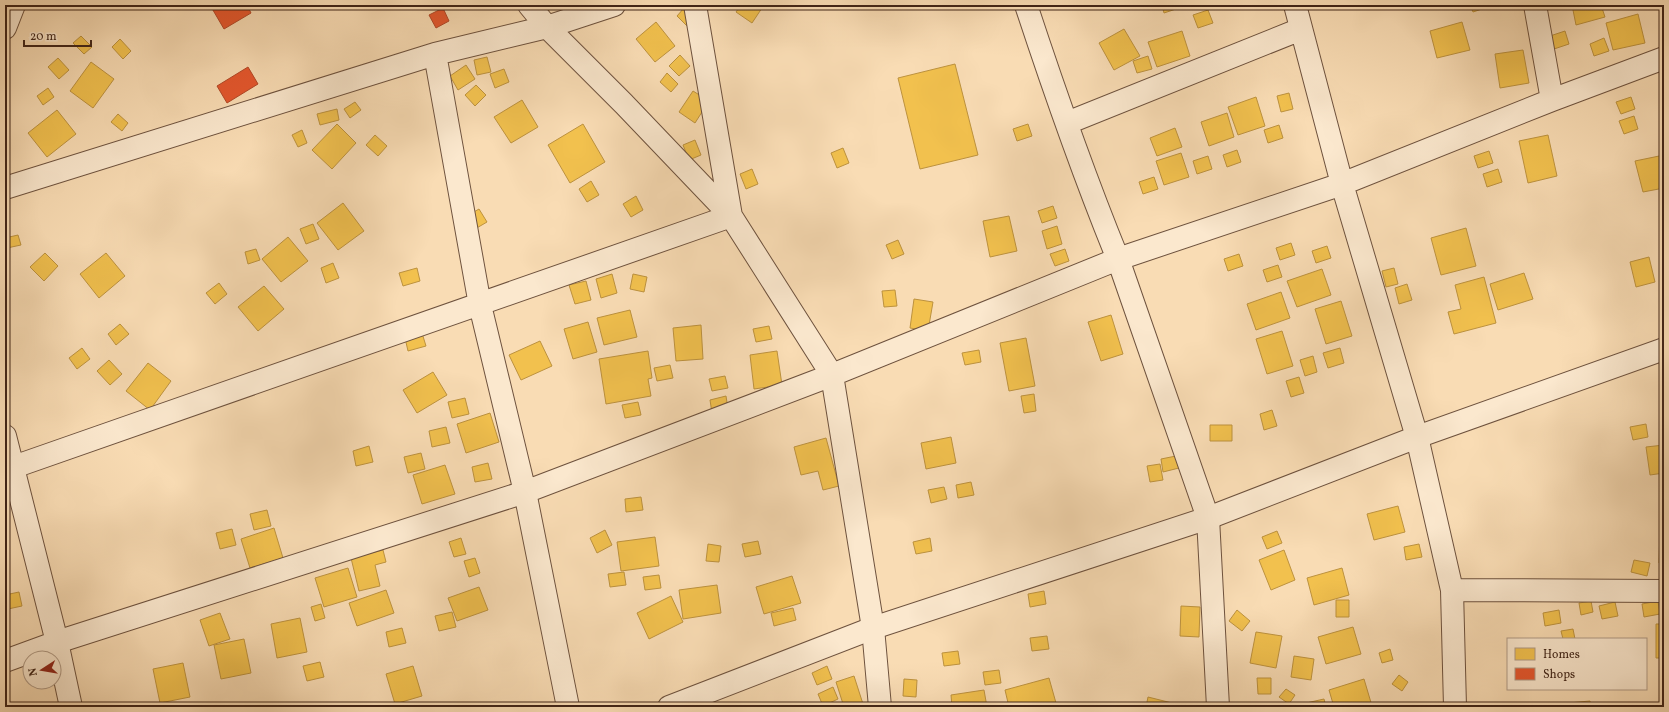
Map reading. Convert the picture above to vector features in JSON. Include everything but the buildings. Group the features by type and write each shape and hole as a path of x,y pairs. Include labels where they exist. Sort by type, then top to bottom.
{"street":[{"path":"5,28 14,5"},
{"path":"529,5 547,27 624,104 731,216 832,376 873,628 880,707"},
{"path":"5,188 435,54 547,27 614,5"},
{"path":"695,5 731,216"},
{"path":"1026,5 1067,123 1118,259 1208,518 1218,707"},
{"path":"1295,5 1342,184 1417,437 1452,590 1455,707"},
{"path":"1535,5 1552,100"},
{"path":"1067,123 1301,29"},
{"path":"435,54 480,305 525,492 568,707"},
{"path":"5,661 56,642 525,492 832,376 1118,259 1342,184 1552,100 1664,58"},
{"path":"9,468 480,305 731,216"},
{"path":"669,707 873,628 1208,518 1417,437 1664,350"},
{"path":"5,436 9,468 56,642 71,707"},
{"path":"1452,590 1664,591"}]}
